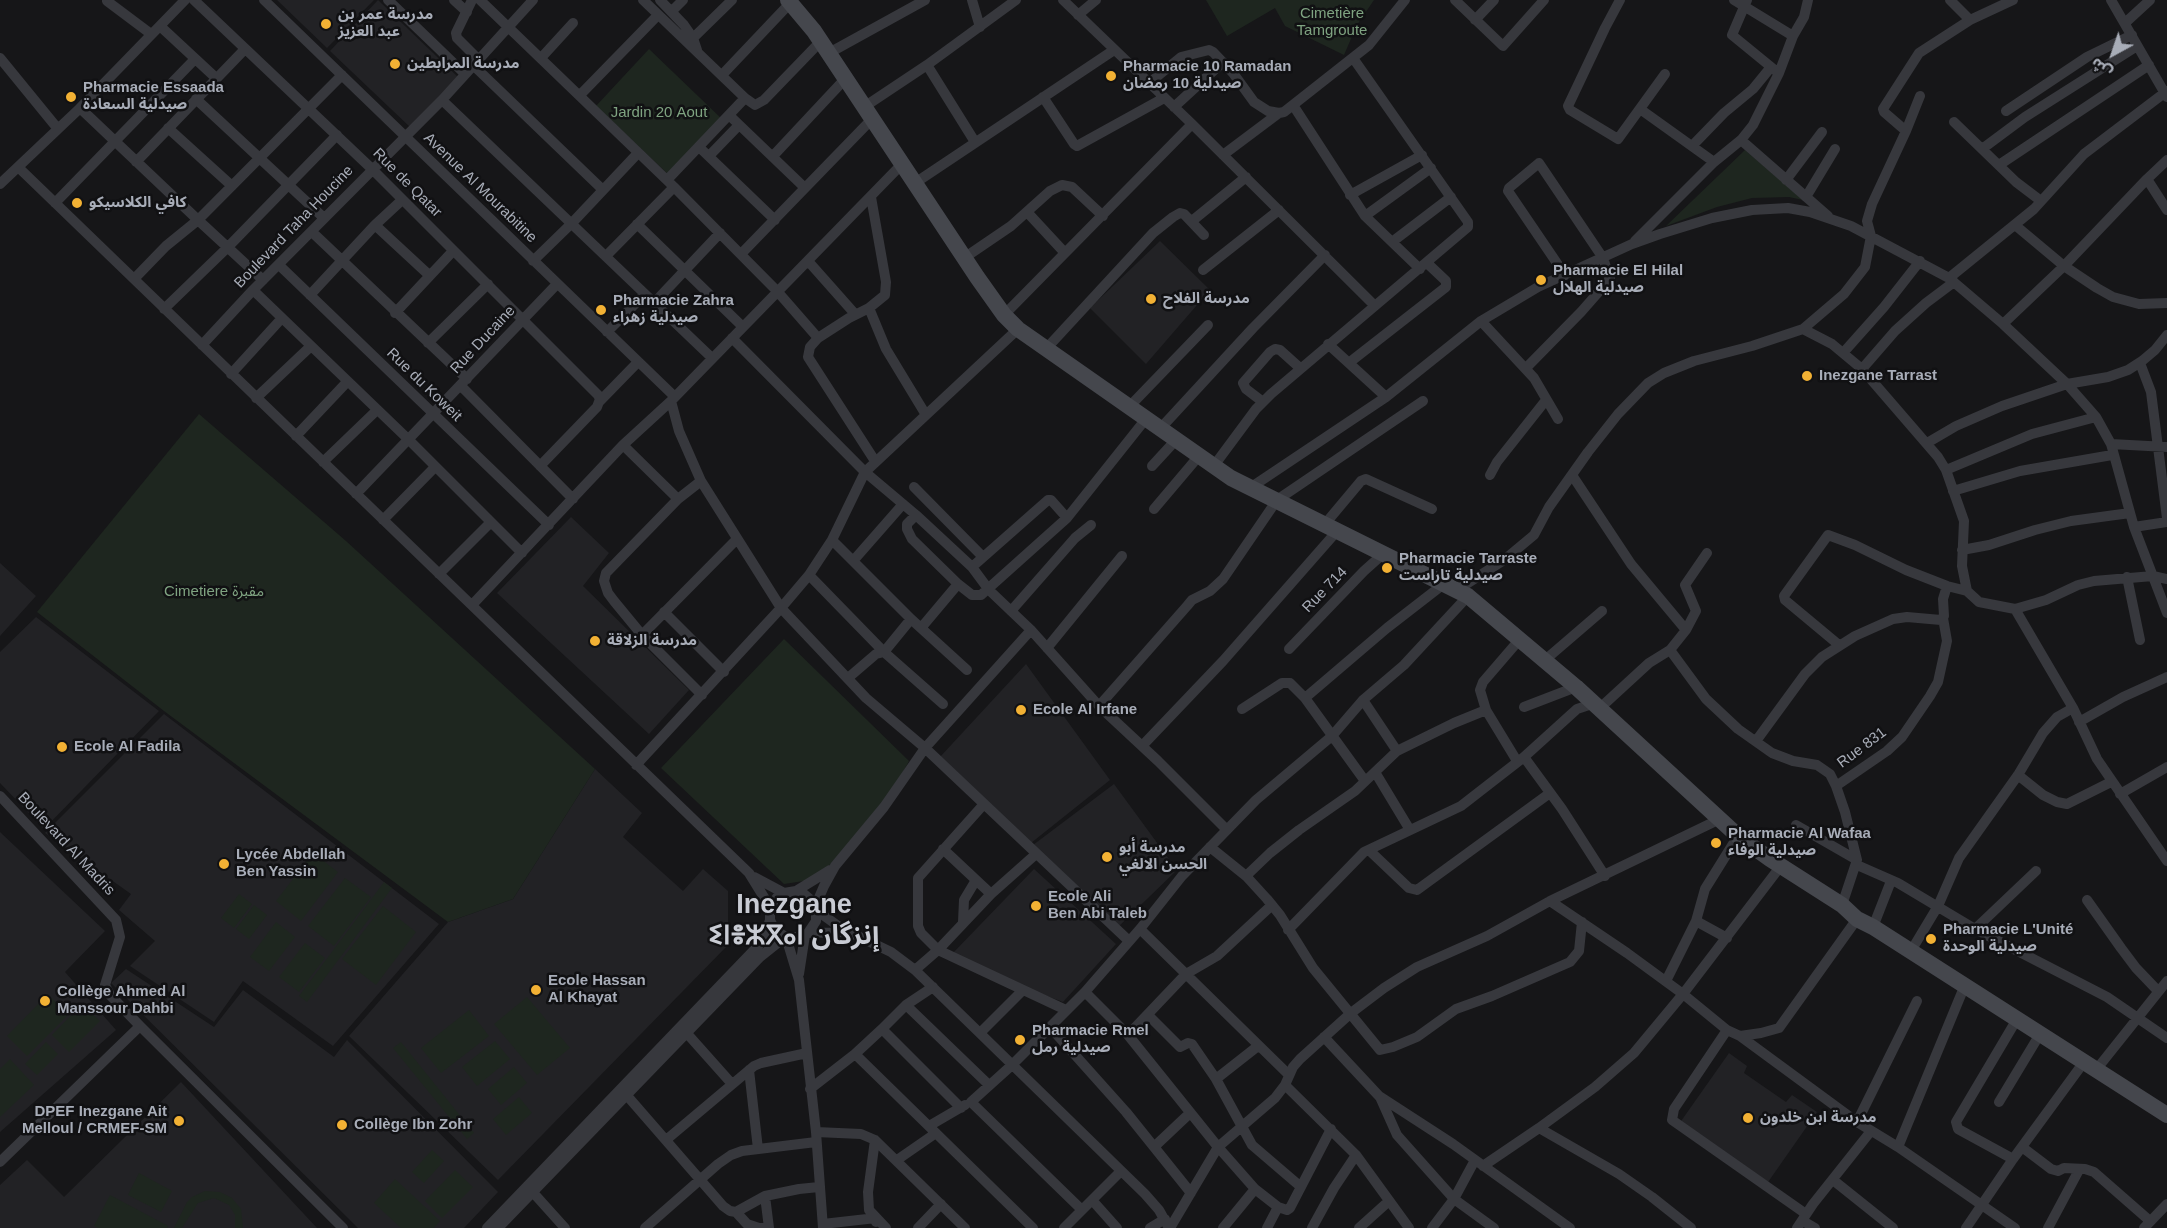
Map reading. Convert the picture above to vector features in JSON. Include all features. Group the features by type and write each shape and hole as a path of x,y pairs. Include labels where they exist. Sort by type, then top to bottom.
{"street":[{"path":"0,182 80,108 185,0"},
{"name":"Rue de Qatar","path":"194,0 372,169 524,319 598,397"},
{"name":"Avenue Al Mourabitine","path":"264,0 638,362 673,399"},
{"path":"388,0 465,74"},
{"path":"454,0 466,12"},
{"path":"472,0 456,33 457,38 476,62 603,190"},
{"path":"480,0 720,233 777,291 818,338"},
{"name":"Boulevard Taha Houcine","path":"202,345 253,290 442,100 533,0"},
{"path":"643,0 755,105 825,47 923,0"},
{"path":"660,0 672,11 692,44"},
{"path":"672,11 683,0"},
{"path":"692,44 732,0"},
{"path":"972,0 980,27"},
{"path":"741,254 805,188 868,113 927,65 1016,0"},
{"path":"1063,0 1246,177 1374,306"},
{"path":"1078,15 1096,0"},
{"path":"1223,155 1279,113 1284,112 1369,45 1405,0"},
{"path":"1455,0 1503,46 1544,0"},
{"path":"1475,20 1494,0"},
{"path":"1620,0 1568,106 1574,113 1618,139 1665,74"},
{"path":"1951,0 1970,20"},
{"path":"1906,131 1883,109 1919,52 1970,20 2013,0"},
{"path":"1862,369 1895,331 2041,201 2084,154 2166,94 2111,0"},
{"path":"2125,23 2150,0"},
{"path":"107,1 151,34"},
{"path":"722,75 791,1 825,47 964,258 1004,315 1018,329 1213,467 1250,488 1457,590 1520,639 1598,706 1738,836 1780,867 1842,905 1857,919 1965,985 2167,1115"},
{"path":"1775,70 1732,35 1742,2 1793,36"},
{"path":"1632,244 1714,162 1741,140 1759,116 1775,70 1810,2"},
{"path":"580,95 658,15"},
{"path":"541,57 573,23"},
{"path":"160,26 216,78"},
{"path":"2006,111 2087,57 2132,35"},
{"path":"1982,148 2025,117 2137,46"},
{"path":"136,162 245,49"},
{"path":"915,183 1114,50"},
{"path":"1148,84 1181,57 1209,50 1223,62 1254,102 1268,111 1279,113"},
{"path":"0,58 58,129"},
{"path":"1213,467 1263,402 1328,344 1468,227 1468,222 1451,197 1353,58"},
{"path":"55,203 195,59"},
{"path":"1174,107 1223,62"},
{"path":"927,65 975,142"},
{"path":"1999,165 2150,65"},
{"path":"1692,146 1724,113 1775,70"},
{"path":"134,279 166,246 198,220 342,75"},
{"path":"773,156 845,79"},
{"path":"1305,698 1387,628 1457,590 1529,541 1549,507 1618,414 1633,396 1656,378 1694,361 1752,346 1803,329 1844,294 1865,267 1871,236 1867,221 1872,204 1920,96"},
{"path":"1043,97 1077,146 1164,98"},
{"path":"606,256 637,224 699,147 745,98"},
{"path":"196,99 324,218"},
{"path":"442,100 712,358"},
{"path":"1293,105 1365,216 1392,242 1446,281 1446,286 1350,362"},
{"path":"80,108 263,280"},
{"path":"1640,109 1714,162"},
{"path":"730,116 805,188"},
{"path":"1954,122 2016,182 2041,201"},
{"path":"709,156 739,124"},
{"path":"1004,315 1192,124"},
{"path":"168,128 232,186"},
{"path":"1786,180 1822,132"},
{"path":"164,309 337,135"},
{"path":"1741,140 1831,218"},
{"path":"699,147 774,220"},
{"path":"1806,197 1835,148"},
{"path":"532,261 572,223 638,153"},
{"path":"1350,195 1422,155"},
{"path":"2003,324 2064,266 2167,160"},
{"path":"1526,368 1609,282 1610,275 1603,258 1541,163 1537,164 1508,191 1565,275"},
{"path":"471,605 522,554 623,445 673,399 902,164"},
{"path":"18,167 749,873 770,907 770,920 765,935 758,946 684,1030"},
{"path":"1365,216 1431,168"},
{"path":"1192,221 1246,177"},
{"path":"2147,179 2167,210"},
{"path":"964,258 1028,212 1050,191 1062,185 1068,185 1103,216"},
{"path":"871,197 886,282 885,295 869,308 855,314 818,338 810,347 808,357 875,461"},
{"path":"1392,242 1451,197"},
{"path":"310,295 375,225 402,200"},
{"path":"1250,488 1386,397 1482,321 1514,300 1632,244 1712,218 1752,210 1788,208 1831,218 1920,261 1951,280 2003,324 2067,384 2096,417 2112,450 2134,527 2167,613"},
{"path":"1203,270 1279,210"},
{"path":"1028,212 1065,253"},
{"path":"1045,350 1153,233 1180,213 1186,215 1204,235"},
{"path":"637,224 743,327"},
{"path":"375,225 429,275"},
{"path":"2015,225 2064,266 2113,297 2139,304 2167,303"},
{"path":"312,232 428,343 573,500"},
{"path":"654,303 720,233"},
{"path":"395,313 453,251"},
{"path":"915,514 907,524 908,534 958,584 972,595 981,595 1067,518 1152,425 1325,255"},
{"path":"808,261 855,314"},
{"path":"1843,353 1890,300 1920,261"},
{"name":"Rue du Koweit","path":"279,265 549,525"},
{"path":"428,343 488,284"},
{"name":"Rue Ducaine","path":"356,494 557,284"},
{"path":"253,290 409,440 522,554"},
{"path":"607,332 645,294"},
{"path":"869,308 886,349 926,415"},
{"path":"231,374 282,318"},
{"path":"1482,321 1526,368 1558,419"},
{"path":"1128,408 1208,325"},
{"path":"636,765 809,575 832,540 865,472 1018,329"},
{"path":"1803,329 1832,344 1862,369 1902,418 1928,442 1946,470 1964,522 1962,566 1966,591"},
{"path":"1928,442 1956,426 2002,406 2067,384 2108,377 2128,370 2155,350 2167,335"},
{"path":"732,338 865,472 972,567 988,590 1031,630 1099,706 1227,830"},
{"path":"1328,344 1386,397"},
{"path":"256,398 311,346"},
{"path":"1263,402 1246,389 1243,382 1270,352 1275,349 1280,350 1300,368"},
{"path":"540,466 597,408 598,397 638,362"},
{"path":"2134,527 2167,520 2160,476 2163,447 2151,392 2140,363"},
{"path":"296,436 347,382"},
{"path":"673,399 678,431 701,481 781,608 866,698 925,748 1129,941"},
{"path":"1490,475 1497,462 1546,400"},
{"path":"1099,706 1192,600 1210,591 1223,579 1277,500 1423,401"},
{"path":"323,462 377,410"},
{"path":"1946,470 2032,434 2096,417"},
{"path":"1152,466 1175,441"},
{"path":"623,445 678,499"},
{"path":"1953,491 2020,471 2112,450 2163,447"},
{"path":"1154,509 1198,457"},
{"path":"383,520 435,467"},
{"path":"1572,475 1631,564 1686,630"},
{"path":"1142,746 1223,661 1331,527 1361,482 1366,479 1432,508"},
{"path":"701,481 678,499 605,576 608,593 642,634 702,695"},
{"path":"914,487 983,557"},
{"path":"972,567 1048,500 1051,500 1067,518"},
{"path":"853,561 903,504"},
{"path":"1962,550 1989,545 2072,521 2130,513"},
{"path":"439,574 491,522"},
{"path":"1011,611 1075,538 1091,525"},
{"path":"1839,645 1785,600 1784,596 1828,535 1855,545 1906,570 1966,591 1979,602 2015,609 2046,600 2078,585 2127,577 2153,576 2167,579"},
{"path":"642,634 737,539"},
{"path":"832,540 911,619 967,670"},
{"path":"1288,930 1358,858 1369,850 1461,807 1521,759 1577,709 1598,706 1649,663 1670,650 1686,630 1696,611 1685,585 1707,553"},
{"name":"Rue 714","path":"1289,649 1383,554"},
{"path":"1047,648 1122,556"},
{"path":"809,575 884,652 943,704"},
{"path":"2127,577 2140,640"},
{"path":"921,628 958,584"},
{"name":"Rue 831","path":"1857,862 1836,786 1887,751 1902,737 1938,682 1947,640 1942,618 1947,586"},
{"path":"897,1160 1012,1065 1085,992 1140,930 1182,876 1210,847 1279,779 1332,736 1363,700 1404,665 1457,590"},
{"path":"2015,609 2073,708 2097,759 2167,861"},
{"path":"1545,660 1602,611"},
{"path":"664,612 723,672"},
{"path":"1756,741 1805,674 1821,657 1839,645 1893,619 1942,618"},
{"path":"848,678 876,654 884,652 911,619"},
{"path":"799,980 807,934 816,921 816,909 824,886 835,866 884,807 925,748 1031,630"},
{"path":"1520,639 1483,682 1480,690 1486,710 1521,759 1550,793 1605,876"},
{"path":"1670,650 1716,710 1772,753 1817,765 1830,774 1836,786"},
{"path":"2079,722 2167,677"},
{"path":"1242,709 1284,682 1290,683 1305,698 1365,781"},
{"path":"1524,707 1576,687"},
{"path":"1363,700 1397,751"},
{"path":"1911,951 1938,906 1959,858 2018,775 2043,733 2057,717 2073,708"},
{"path":"1246,876 1270,853 1326,809 1355,791 1397,751 1486,710"},
{"path":"2120,794 2167,767"},
{"path":"1375,772 1410,830"},
{"path":"2018,775 2043,795 2067,804 2111,782"},
{"path":"1369,850 1409,888 1417,891 1550,793"},
{"name":"Boulevard Al Madris","path":"0,796 119,926 120,937 105,985 110,995 140,1026"},
{"path":"984,804 921,872 917,885 918,926 921,933 938,950 1066,1010"},
{"path":"1150,1228 1168,1225 1191,1193 1218,1147 1275,1098 1300,1059 1351,1013 1417,967 1486,936 1551,901 1720,819"},
{"path":"1796,825 1975,929 2107,997 2167,1038"},
{"path":"1666,981 1696,921 1705,889 1738,836"},
{"path":"1210,847 1246,876 1272,905 1313,968 1380,1050 1417,1037 1456,1009 1503,992 1570,962 1579,951 1582,922"},
{"path":"943,849 991,894"},
{"path":"915,970 938,950 991,894 1036,854"},
{"path":"1842,905 1857,862"},
{"path":"796,891 835,866"},
{"path":"1432,1228 1479,1163 1539,1128 1595,1087 1634,1053 1683,994 1780,867"},
{"path":"1975,929 2036,871"},
{"path":"749,873 784,892"},
{"path":"963,922 964,900 976,880"},
{"path":"1873,927 1891,881"},
{"path":"770,907 784,892 796,891 804,894 816,909 850,932 885,948 915,970 1152,1202 1168,1225"},
{"path":"2087,900 2126,955 2158,991"},
{"path":"1551,901 1666,981 1727,1030 1740,1036 1857,1122 2015,1228"},
{"path":"1128,1035 1186,974 1217,956 1272,905"},
{"path":"1740,1036 1779,1028 1857,919"},
{"path":"770,920 776,930 785,937 799,980 823,1226 876,1223 886,1228"},
{"path":"1696,921 1726,938"},
{"path":"1140,930 1258,1046 1330,1129 1356,1155 1409,1228"},
{"path":"487,1228 530,1189 684,1030 760,957 785,937 850,932"},
{"path":"1966,1228 2022,1147 2090,1066 2137,1019 2167,981"},
{"path":"1898,1148 1965,985"},
{"path":"810,1089 855,1054 918,995 933,987"},
{"path":"980,1033 1023,990"},
{"path":"1085,992 1128,1035 1218,1147 1256,1189 1278,1207 1288,1209 1330,1129"},
{"path":"1857,1122 1917,1001"},
{"path":"906,1005 989,1085"},
{"path":"1148,1015 1178,1046 1191,1044 1215,1079 1252,1145 1301,1187"},
{"path":"2013,1159 1958,1129 1956,1122 2016,1019"},
{"path":"0,1162 140,1026 343,1228"},
{"path":"1050,1027 1126,1112 1191,1193"},
{"path":"882,1029 1082,1210"},
{"path":"684,1030 732,1084"},
{"path":"1727,1030 1674,1109 1672,1120 1802,1221 1815,1228"},
{"path":"1999,1102 2040,1034"},
{"path":"1324,1037 1379,1096 1453,1144 1570,1228"},
{"path":"1215,1079 1258,1046"},
{"path":"666,1140 749,1070 761,1063 807,1053"},
{"path":"855,1054 1033,1228"},
{"path":"749,1070 758,1149"},
{"path":"624,1092 726,1209 736,1212 747,1224 769,1228 765,1196"},
{"path":"1379,1096 1397,1135 1454,1199 1494,1228"},
{"path":"1154,1147 1190,1113"},
{"path":"1539,1128 1619,1174 1691,1228"},
{"path":"1802,1221 1871,1131"},
{"path":"645,1228 731,1155 816,1137 861,1134 875,1140 965,1228"},
{"path":"875,1140 868,1192 869,1210 876,1223"},
{"path":"2022,1147 2051,1169 2058,1171 2064,1168 2085,1169 2094,1172 2147,1225 2167,1204"},
{"path":"1312,1228 1334,1188 1356,1155"},
{"path":"2048,1228 2079,1170"},
{"path":"1065,1228 1121,1171"},
{"path":"1833,1180 1893,1228"},
{"path":"736,1212 765,1196 819,1187"},
{"path":"498,1228 530,1189"},
{"path":"530,1189 565,1228"},
{"path":"1223,1228 1256,1189"},
{"path":"1092,1200 1117,1228"},
{"path":"1359,1228 1389,1201"},
{"path":"918,1228 941,1204"},
{"path":"1267,1228 1278,1207"}],"shaded area":[{"name":"مدرسة عمر بن عبد العزيز","path":"277,0 374,0 327,48"},
{"name":"مدرسة المرابطين","path":"378,0 459,78 411,128 330,51"},
{"name":"مدرسة الفلاح","path":"1160,241 1210,290 1146,364 1090,308"},
{"name":"مدرسة الزلاقة","path":"571,517 609,553 583,586 689,690 649,734 497,593"},
{"path":"0,563 36,596 0,636"},
{"name":"Ecole Al Fadila","path":"36,617 159,711 44,829 0,783 0,652"},
{"name":"Ecole Al Irfane","path":"1026,664 1110,780 1031,843 940,757"},
{"name":"Lycée Abdellah Ben Yassin","path":"164,714 439,924 333,1046 243,981 214,1022 130,966 155,941 119,910 131,894 45,833"},
{"name":"Ecole Hassan Al Khayat","path":"595,769 642,813 623,837 683,891 703,869 728,891 728,945 498,1180 349,1036 448,922 513,899"},
{"name":"مدرسة أبو الحسن الالغي","path":"1114,784 1177,870 1117,928 1033,845"},
{"name":"Collège Ahmed Al Manssour Dahbi","path":"0,832 105,931 65,972 116,1030 0,1132"},
{"name":"Ecole Ali Ben Abi Taleb","path":"1034,869 1116,944 1063,1002 953,961 952,954"},
{"name":"Collège Ibn Zohr","path":"126,969 214,1027 243,990 334,1057 347,1040 498,1192 464,1228 358,1228 111,983"},
{"name":"مدرسة ابن خلدون","path":"1729,1053 1747,1066 1744,1073 1786,1102 1792,1095 1817,1112 1766,1185 1679,1124"},
{"name":"DPEF Inezgane Ait Melloul / CRMEF-SM","path":"181,1082 317,1228 0,1228 0,1185 27,1160 64,1197"}],"green space":[{"name":"Cimetière Tamgroute","path":"1206,0 1374,0 1357,25 1344,55 1285,26 1275,8 1227,36"},
{"name":"Jardin 20 Aout","path":"649,49 723,120 670,176 596,106"},
{"path":"1745,150 1803,200 1789,197 1752,198 1717,207 1666,226"},
{"name":"Cimetiere مقبرة","path":"199,414 346,541 595,769 513,899 448,922 164,711 37,612"},
{"path":"784,639 909,761 886,804 817,879 784,884 661,768"},
{"path":"313,853 338,872 301,921 276,901"},
{"path":"345,878 371,897 334,946 308,926"},
{"path":"384,882 392,888 307,1002 299,996"},
{"path":"239,894 252,904 234,928 221,918"},
{"path":"254,905 267,915 249,939 236,929"},
{"path":"383,906 416,932 376,985 342,959"},
{"path":"276,922 295,937 269,971 250,957"},
{"path":"305,943 325,958 299,992 279,977"},
{"path":"48,994 68,1015 27,1056 7,1036"},
{"path":"527,997 570,1048 537,1075 494,1024"},
{"path":"82,1004 100,1021 69,1052 52,1035"},
{"path":"469,1010 489,1036 441,1073 421,1048"},
{"path":"495,1041 510,1059 477,1086 462,1067"},
{"path":"46,1042 58,1054 37,1075 25,1064"},
{"path":"401,1042 474,1133 467,1139 393,1048"},
{"path":"10,1059 34,1085 0,1117 0,1069"},
{"path":"514,1067 527,1083 501,1105 488,1089"},
{"path":"519,1097 532,1113 506,1135 493,1119"},
{"path":"432,1150 444,1161 424,1183 412,1172"},
{"path":"455,1170 473,1187 442,1218 425,1201"},
{"path":"139,1173 172,1191 161,1212 128,1195"},
{"path":"395,1179 440,1221 434,1228 401,1228 374,1203"},
{"path":"205,1191 220,1192 232,1198 241,1209 243,1228 235,1228 235,1215 229,1205 214,1198 198,1203 182,1228 174,1228 187,1202"},
{"path":"110,1195 168,1226 167,1228 98,1228 94,1226"}],"place":[{"name":"مدرسة عمر بن عبد العزيز","path":"326,24"},
{"name":"مدرسة المرابطين","path":"395,64"},
{"name":"Pharmacie 10 Ramadan صيدلية 10 رمضان","path":"1111,76"},
{"name":"Pharmacie Essaada صيدلية السعادة","path":"71,97"},
{"name":"كافي الكلاسيكو","path":"77,203"},
{"name":"Pharmacie El Hilal صيدلية الهلال","path":"1541,280"},
{"name":"مدرسة الفلاح","path":"1151,299"},
{"name":"Pharmacie Zahra صيدلية زهراء","path":"601,310"},
{"name":"Inezgane Tarrast","path":"1807,376"},
{"name":"Pharmacie Tarraste صيدلية تاراست","path":"1387,568"},
{"name":"مدرسة الزلاقة","path":"595,641"},
{"name":"Ecole Al Irfane","path":"1021,710"},
{"name":"Ecole Al Fadila","path":"62,747"},
{"name":"Pharmacie Al Wafaa صيدلية الوفاء","path":"1716,843"},
{"name":"مدرسة أبو الحسن الالغي","path":"1107,857"},
{"name":"Lycée Abdellah Ben Yassin","path":"224,864"},
{"name":"Ecole Ali Ben Abi Taleb","path":"1036,906"},
{"name":"Pharmacie L'Unité صيدلية الوحدة","path":"1931,939"},
{"name":"Ecole Hassan Al Khayat","path":"536,990"},
{"name":"Collège Ahmed Al Manssour Dahbi","path":"45,1001"},
{"name":"Pharmacie Rmel صيدلية رمل","path":"1020,1040"},
{"name":"مدرسة ابن خلدون","path":"1748,1118"},
{"name":"DPEF Inezgane Ait Melloul / CRMEF-SM","path":"179,1121"},
{"name":"Collège Ibn Zohr","path":"342,1125"}],"district":[{"name":"Inezgane ⵉⵏⴻⵣⴳⴰⵏ إنزگان","path":"794,922"}]}
